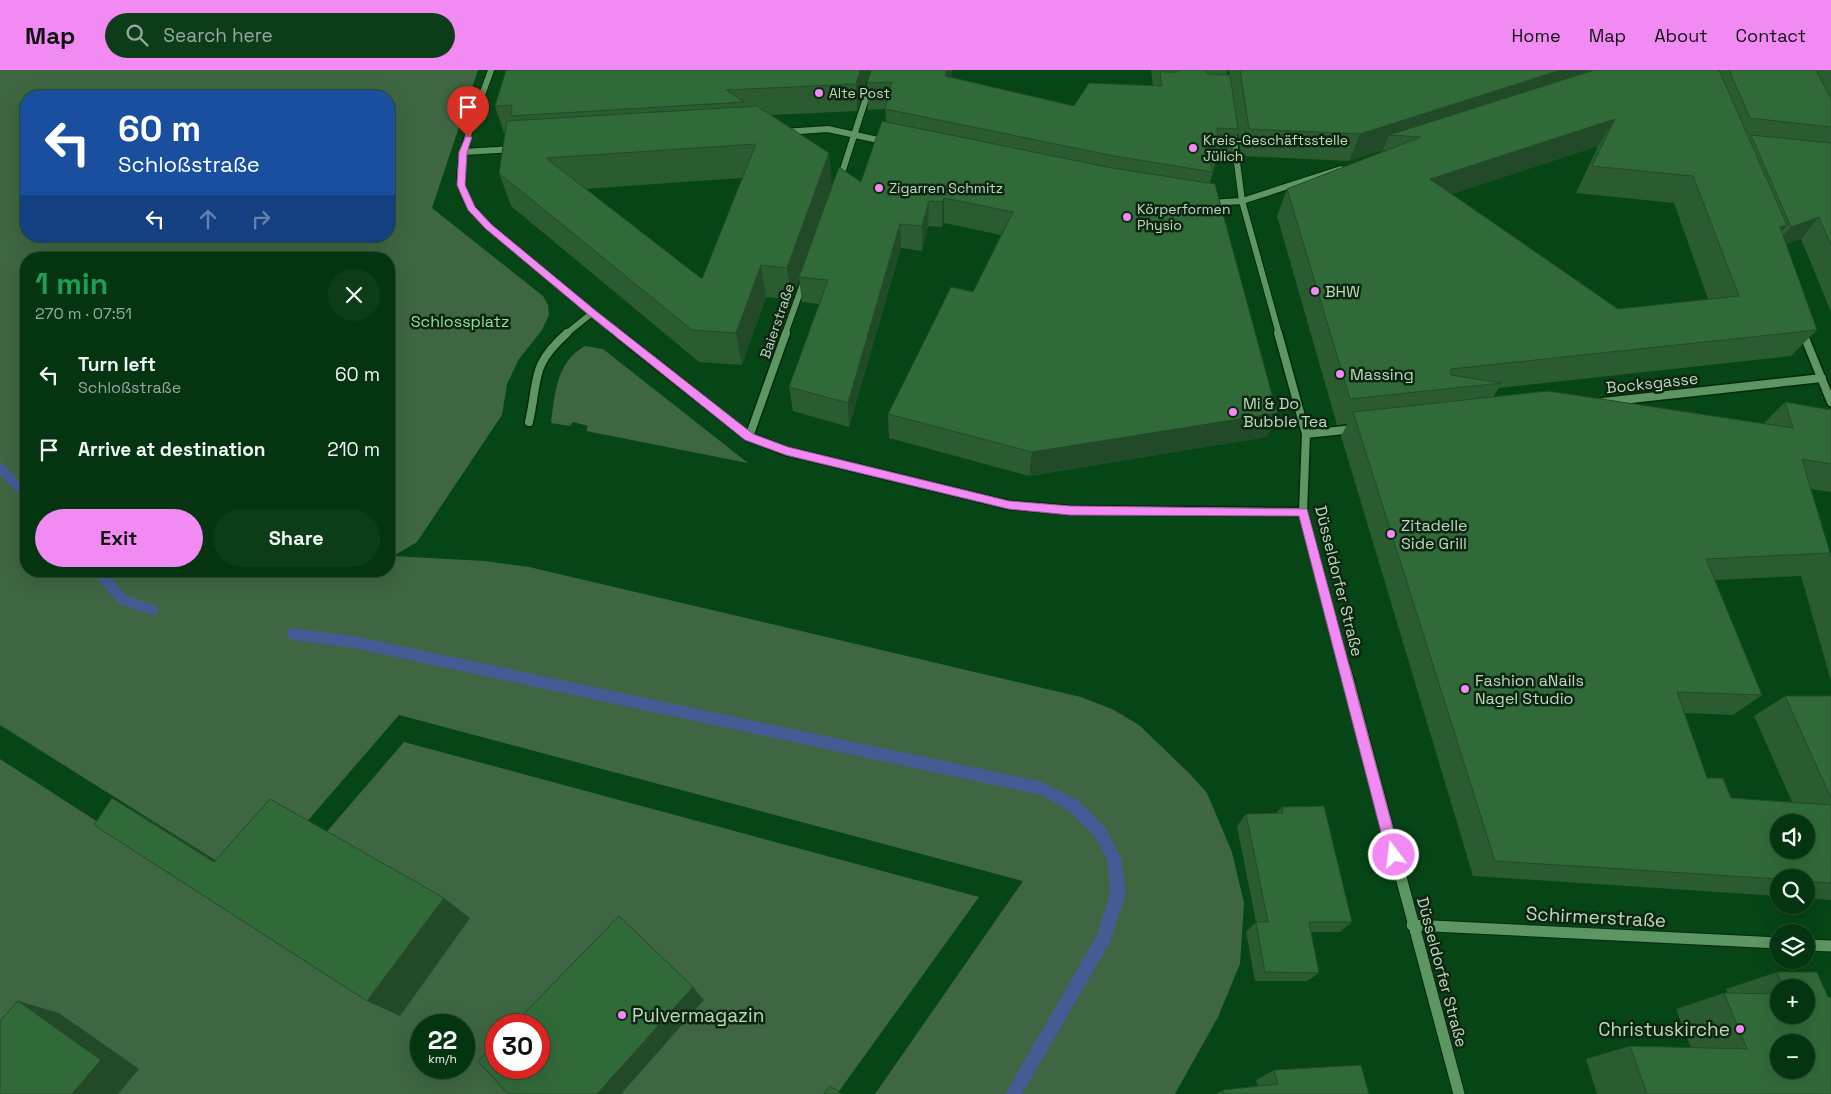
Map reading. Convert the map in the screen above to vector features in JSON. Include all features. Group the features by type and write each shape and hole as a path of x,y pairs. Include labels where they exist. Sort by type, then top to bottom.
{"street":[{"path":"491,70 463,152 461,185 471,208 489,227 592,313 749,437 786,451 1009,505 1070,510 1303,512"},
{"path":"839,182 875,70"},
{"name":"Düsseldorfer Straße","path":"1232,125 1242,201 1306,434 1303,512 1412,925 1459,1094"},
{"path":"780,132 828,129 892,143"},
{"path":"463,152 520,149"},
{"path":"1204,204 1242,201 1345,167"},
{"name":"Baierstraße","path":"749,437 805,277"},
{"path":"529,422 538,369 551,350 567,333 592,313"},
{"path":"1799,324 1831,402"},
{"name":"Bocksgasse","path":"1594,403 1822,378"},
{"path":"1306,434 1365,428"},
{"name":"Schirmerstraße","path":"1412,925 1770,943"},
{"path":"1815,945 1831,946"}],"green space":[{"name":"Schlossplatz","path":"0,70 478,70 432,208 543,296 548,305 549,315 542,330 519,359 507,384 502,415 417,542 395,555 395,252 20,252 20,577 395,577 395,556 485,561 529,567 1081,697 1112,709 1139,725 1207,793 1232,852 1244,903 1240,964 1218,1017 1175,1094 875,1094 1023,881 399,715 285,847 398,975 0,725"},
{"path":"585,346 603,349 748,463 586,431 588,426 573,422 570,426 551,423 556,390 563,370 575,353"},
{"path":"404,742 979,897 837,1094 0,1094 0,759 400,1016 324,835"}],"building":[{"path":"506,70 860,70 856,84 726,90 744,102 511,116 512,105 495,106"},
{"path":"871,70 947,70 945,76 1074,106 1089,83 1162,86 1160,70 1163,72 1176,72 1180,70 1204,70 1208,74 1230,75 1238,129 1217,128 1220,147 1206,147 1213,172 1114,156 885,109 892,82 867,83"},
{"path":"1240,70 1561,70 1360,134 1249,129"},
{"path":"1594,70 1719,70 1787,225 1780,227 1817,330 1451,369 1451,375 1502,383 1350,399 1287,189 1421,137 1389,135","holes":["1615,119 1592,166 1693,176 1739,296 1618,309 1430,179"]},
{"path":"1729,70 1816,70 1831,99 1831,127 1750,118"},
{"path":"757,106 829,153 787,268 761,265 736,333 692,330 499,173 507,121","holes":["756,144 702,279 546,158"]},
{"path":"882,121 1112,168 1215,184 1277,413 1032,452 888,414 951,287 973,292 1013,212 944,198 942,202 929,201 922,226 900,224 848,403 789,387 828,280 799,277 839,167 861,182"},
{"path":"1751,135 1831,143 1831,245 1819,217 1791,227"},
{"path":"1548,391 1793,428 1785,402 1831,410 1831,464 1802,459 1830,553 1706,559 1762,695 1677,692 1707,778 1723,778 1731,798 1831,805 1831,883 1815,882 1815,869 1770,869 1770,878 1495,861 1353,412"},
{"path":"1785,696 1831,696 1831,798"},
{"path":"112,798 214,862 270,799 444,898 367,1001 94,825"},
{"path":"1324,806 1352,922 1309,922 1319,973 1265,972 1256,922 1268,922 1246,814 1283,813 1282,807"},
{"name":"Pulvermagazin","path":"619,916 693,987 597,1094 508,1094 494,1079 550,1079 550,1014 524,1014"},
{"name":"Christuskirche","path":"1777,972 1817,972 1828,997 1831,997 1831,1094 1647,1094 1630,1046 1747,1049 1724,993 1770,994 1770,1024 1815,1024 1815,979 1780,979"},
{"path":"18,1001 101,1060 72,1094 0,1094 0,1021"},
{"name":"Pulvermagazin","path":"485,1054 485,1069 478,1061"},
{"path":"1361,1065 1369,1094 1224,1094 1223,1090 1278,1084 1274,1070"},
{"path":"830,1086 842,1094 824,1094"}],"waterway":[{"path":"0,467 20,489"},
{"path":"102,577 123,600 152,610"},
{"path":"293,634 354,642 1043,789 1074,806 1100,832 1114,858 1118,894 1104,939 1013,1094"}],"place":[{"name":"Alte Post","path":"819,93"},
{"name":"Kreis-Geschäftsstelle Jülich","path":"1193,148"},
{"name":"Zigarren Schmitz","path":"879,188"},
{"name":"Körperformen Physio","path":"1127,217"},
{"name":"BHW","path":"1315,291"},
{"name":"Massing","path":"1340,374"},
{"name":"Mi & Do Bubble Tea","path":"1233,412"},
{"name":"Zitadelle Side Grill","path":"1391,534"},
{"name":"Fashion aNails Nagel Studio","path":"1465,689"},
{"name":"Pulvermagazin","path":"622,1015"},
{"name":"Christuskirche","path":"1740,1029"}],"route":[{"path":"468,137 463,152 461,185 471,208 489,227 592,313 749,437 786,451 1009,505 1070,510 1303,512 1394,855"}]}
